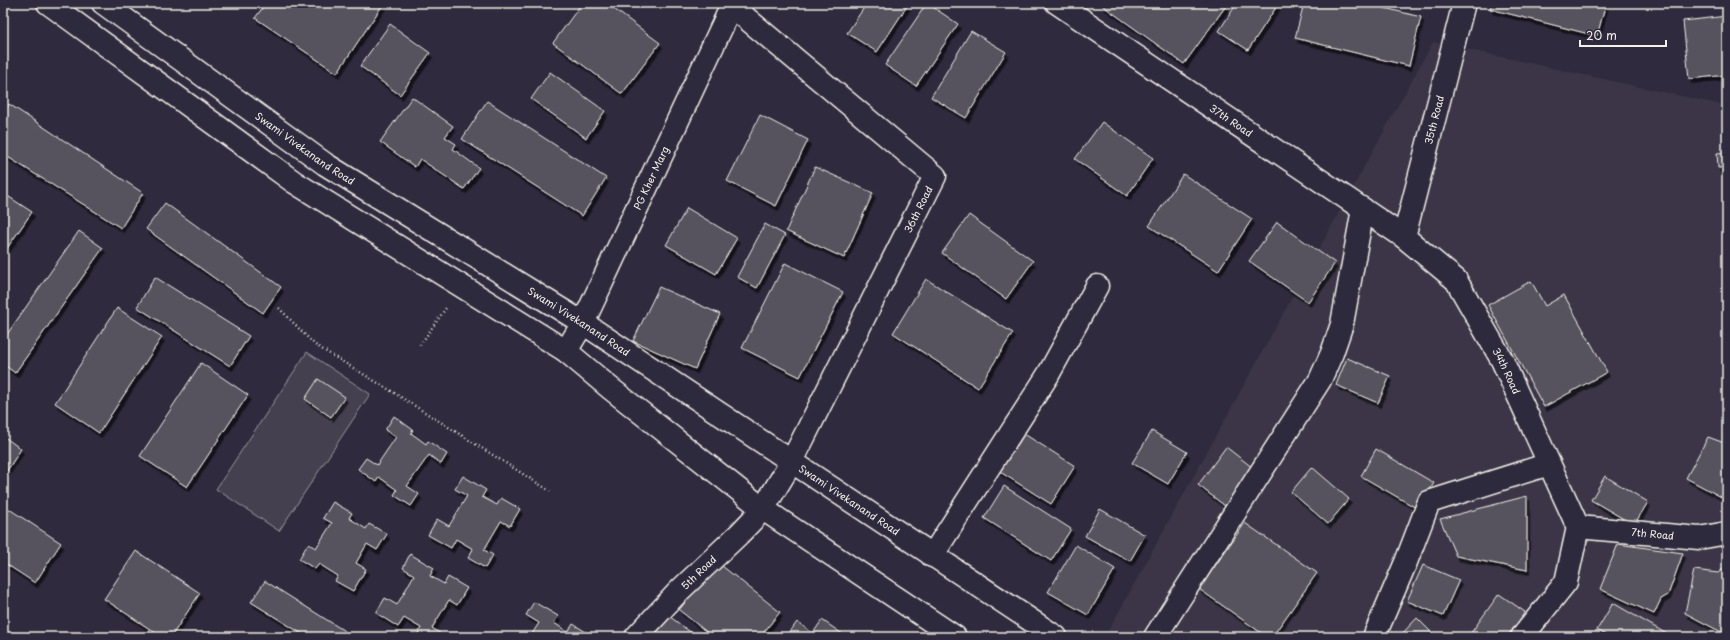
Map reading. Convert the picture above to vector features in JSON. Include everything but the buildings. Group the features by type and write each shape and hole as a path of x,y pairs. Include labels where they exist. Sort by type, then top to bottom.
{"street":[{"path":"48,3 294,182 566,351 610,388 763,509 955,637"},
{"name":"Swami Vivekanand Road","path":"103,3 325,164 583,323 791,463 1056,637"},
{"name":"37th Road","path":"1057,3 1404,237"},
{"name":"35th Road","path":"1404,237 1464,3"},
{"name":"PG Kher Marg","path":"566,351 583,323 731,4"},
{"name":"36th Road","path":"731,4 935,176 791,463"},
{"path":"1155,637 1320,380 1332,353 1342,324 1363,210"},
{"name":"34th Road","path":"1404,237 1456,280 1502,360 1578,527"},
{"path":"932,556 1048,375 1098,286"},
{"name":"5th Road","path":"636,637 679,591 763,509 791,463"},
{"path":"1374,637 1429,502 1549,464"},
{"path":"1522,637 1566,582 1578,527"},
{"name":"7th Road","path":"1578,527 1699,538 1727,533"}],"path":[{"path":"420,345 461,286"},
{"path":"279,308 315,345 550,491"}],"shaded area":[{"path":"1433,42 1727,106 1727,637 1109,637 1106,635"},
{"path":"307,352 370,394 279,531 216,489"}]}
